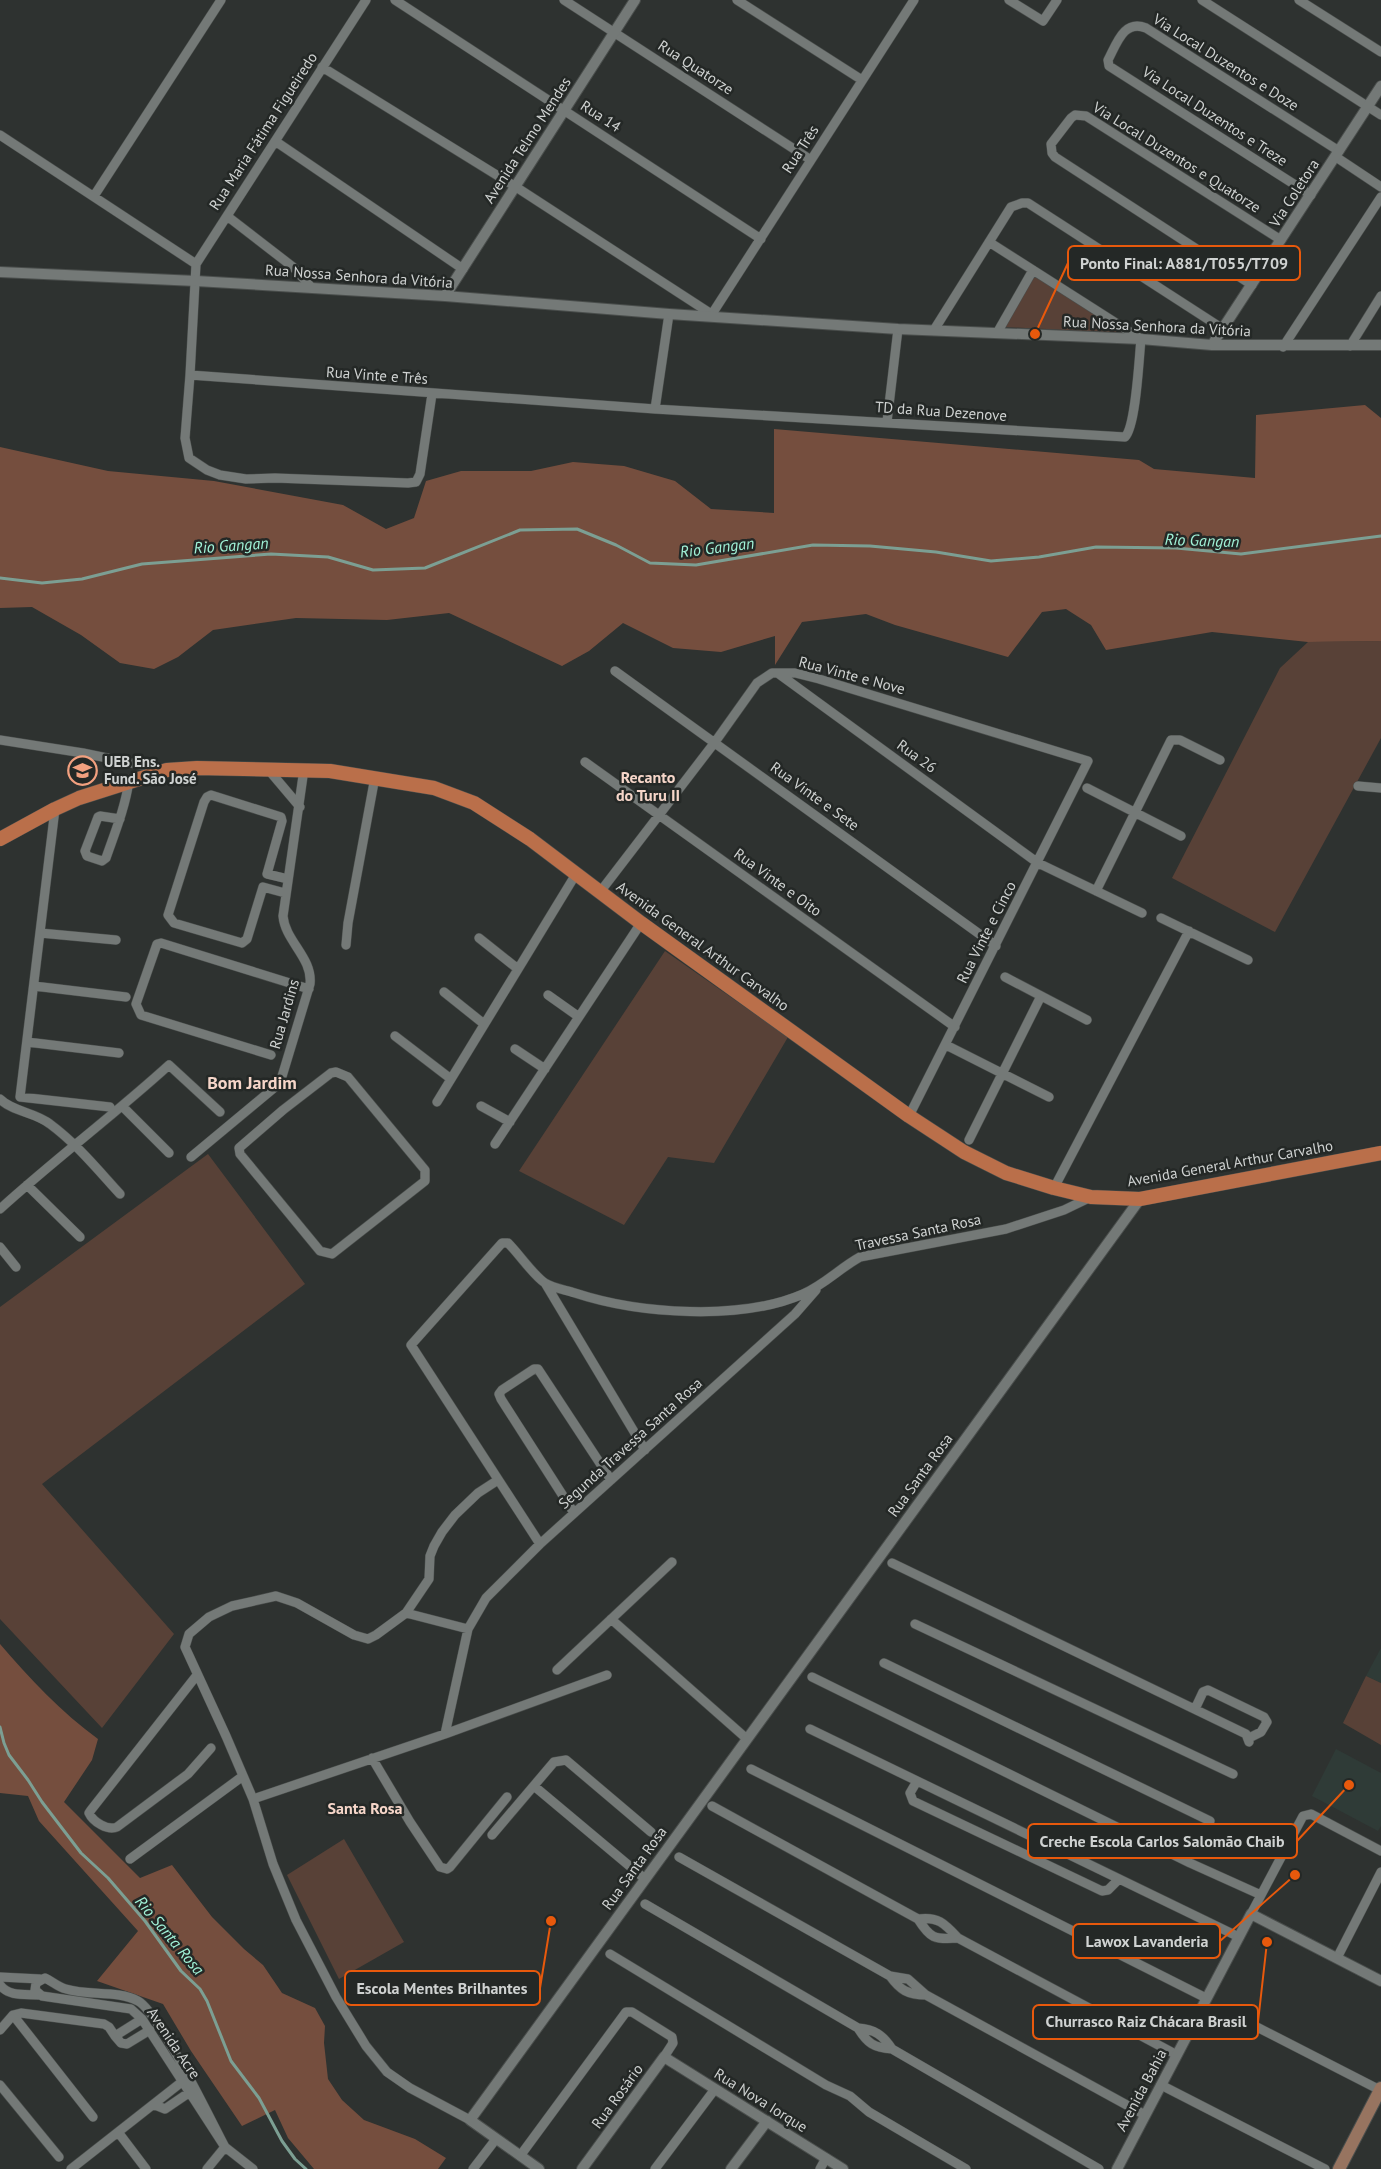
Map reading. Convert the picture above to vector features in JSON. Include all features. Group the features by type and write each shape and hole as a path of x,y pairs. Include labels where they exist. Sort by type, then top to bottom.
{"main road":[{"name":"Avenida General Arthur Carvalho","path":"0,839 55,809 129,781 167,770 304,769 375,777 434,788 466,800 530,838 600,892 909,1116 982,1162 1006,1173 1091,1197 1114,1200 1140,1199 1381,1153"},
{"path":"1339,2169 1381,2089"}],"street":[{"path":"94,196 221,0"},
{"name":"Rua Maria Fátima Figueiredo","path":"196,264 366,0"},
{"name":"Rua 14","path":"395,0 760,238"},
{"name":"Rua Quatorze","path":"564,0 811,160"},
{"name":"Avenida Telmo Mendes","path":"446,296 635,0"},
{"path":"737,0 862,80"},
{"path":"1009,0 1043,21 1058,0"},
{"path":"1202,0 1381,116"},
{"path":"1299,0 1381,52"},
{"name":"Rua Três","path":"714,315 910,1"},
{"name":"Via Local Duzentos e Doze","path":"1108,60 1126,30 1138,25 1146,28 1337,154"},
{"name":"Via Local Duzentos e Treze","path":"1108,60 1109,66 1113,69 1311,195"},
{"name":"Rua Nossa Senhora da Vitória","path":"322,67 516,187 714,315"},
{"name":"Via Coletora","path":"1212,345 1381,86"},
{"name":"Via Local Duzentos e Quatorze","path":"1252,285 1054,157 1051,144 1075,115 1086,116 1281,240"},
{"path":"0,135 196,264 185,438 189,458 207,470 220,475 246,479 416,482 420,474 432,394"},
{"path":"275,141 463,269"},
{"path":"1337,154 1381,187"},
{"path":"1283,347 1381,197"},
{"path":"934,330 1011,207 1022,203 1028,203 1223,329"},
{"path":"227,216 293,267 312,288"},
{"path":"989,242 1141,339"},
{"path":"997,333 1033,270"},
{"name":"Rua Nossa Senhora da Vitória","path":"0,272 446,296 898,329 1141,339 1212,345 1283,347 1381,345"},
{"path":"1350,346 1381,296"},
{"path":"655,409 669,314"},
{"path":"886,422 898,329"},
{"name":"TD da Rua Dezenove","path":"655,409 1125,437 1129,430 1135,400 1141,339"},
{"name":"Rua Vinte e Três","path":"190,375 655,409"},
{"name":"Rua Vinte e Sete","path":"615,671 996,946"},
{"name":"Rua Vinte e Nove","path":"600,892 660,816 757,683 772,673 795,673 819,679 1088,761"},
{"name":"Rua 26","path":"779,673 1038,863 1142,913"},
{"path":"0,740 83,753 167,770"},
{"path":"1096,891 1171,740 1180,740 1220,760"},
{"name":"Rua Vinte e Cinco","path":"909,1116 1088,761"},
{"name":"Rua Vinte e Oito","path":"585,762 955,1027"},
{"path":"267,768 300,807"},
{"name":"Rua Jardins","path":"190,1157 277,1101 280,1083 309,989 310,970 283,921 285,893 300,807 304,769"},
{"path":"346,945 375,777"},
{"path":"120,819 100,816 98,818 85,851 87,856 104,860 120,819 129,781"},
{"path":"1358,786 1381,788"},
{"path":"1087,788 1181,836"},
{"path":"208,796 281,817 282,821 267,874 244,942 240,943 174,923 169,918 204,802 208,796"},
{"path":"55,809 20,1097 110,1107"},
{"path":"267,874 288,879"},
{"path":"437,1102 576,874"},
{"path":"263,888 285,893"},
{"path":"1161,918 1248,960"},
{"path":"495,1144 641,922"},
{"path":"1054,1188 1189,931"},
{"path":"40,933 116,940"},
{"path":"479,938 518,969"},
{"path":"271,1055 143,1017 136,1004 157,945 161,943 309,989"},
{"path":"1005,978 1087,1020"},
{"path":"34,986 126,997"},
{"path":"444,992 484,1024"},
{"path":"548,995 579,1017"},
{"path":"969,1140 1041,996"},
{"path":"395,1036 452,1079"},
{"path":"27,1042 119,1053"},
{"path":"946,1045 1049,1097"},
{"path":"515,1048 545,1069"},
{"path":"0,1209 123,1107 169,1065 220,1112"},
{"path":"331,1073 343,1073 425,1170 425,1181 332,1254 320,1251 240,1154 239,1148 242,1143 277,1101 331,1073"},
{"path":"0,1099 10,1107 42,1118 76,1146 120,1194"},
{"path":"481,1106 510,1122"},
{"path":"123,1107 169,1153"},
{"path":"27,1185 80,1237"},
{"name":"Travessa Santa Rosa","path":"545,1283 589,1298 625,1306 679,1312 758,1305 785,1300 819,1286 843,1266 860,1257 1005,1229 1064,1210 1091,1197"},
{"name":"Rua Santa Rosa","path":"470,2120 747,1739 982,1410 1140,1199"},
{"name":"Travessa Santa Rosa","path":"498,1480 411,1345 497,1248 505,1242 512,1246 545,1283 645,1450"},
{"path":"0,1247 16,1267"},
{"name":"Segunda Travessa Santa Rosa","path":"445,1734 468,1629 491,1592 540,1544 795,1314 819,1286"},
{"path":"574,1513 501,1399 499,1394 502,1390 538,1369 611,1480"},
{"path":"539,2169 470,2120 397,2080 377,2061 366,2046 336,1996 296,1920 273,1864 243,1776 184,1647 189,1634 209,1617 232,1606 276,1596 286,1598 354,1635 368,1639 376,1635 406,1613 429,1579 430,1556 442,1532 455,1515 478,1493 498,1480 540,1544"},
{"path":"557,1670 672,1562"},
{"path":"892,1563 1246,1734 1249,1740 1261,1732 1267,1722 1264,1717 1208,1690 1203,1692 1195,1709"},
{"path":"406,1613 468,1629"},
{"path":"611,1619 747,1739"},
{"path":"915,1624 1229,1772"},
{"path":"884,1663 1210,1821"},
{"path":"197,1675 91,1810 90,1816 109,1829 117,1827 189,1774 212,1748"},
{"path":"252,1799 445,1734 607,1675"},
{"path":"812,1677 1179,1858 1261,1895"},
{"path":"810,1729 1235,1935"},
{"path":"372,1758 440,1867 447,1869 507,1797"},
{"path":"492,1835 554,1762 566,1760 651,1832"},
{"path":"751,1769 1203,1997"},
{"path":"130,1859 243,1776"},
{"path":"917,1781 910,1793 911,1799 924,1806 1102,1891 1108,1890 1119,1879"},
{"path":"534,1786 645,1879"},
{"path":"712,1806 918,1919 929,1935 935,1938 958,1938"},
{"name":"Avenida Bahia","path":"1117,2169 1142,2113 1161,2085 1174,2053 1235,1935 1251,1914 1303,1816 1311,1814 1381,1851"},
{"path":"679,1857 890,1976 901,1990 909,1994 926,1995 1142,2113"},
{"path":"1337,1958 1381,1872"},
{"path":"645,1904 858,2028 871,2029 892,2049 1099,2169"},
{"path":"1251,1914 1381,1981"},
{"path":"918,1919 927,1918 943,1922 958,1938 1174,2053"},
{"path":"610,1954 826,2085 850,2096 869,2112 966,2169"},
{"path":"0,1977 40,1979"},
{"name":"Avenida Acre","path":"40,1979 45,1978 66,1989 130,1998 147,2007 181,2063 225,2147"},
{"path":"0,1985 6,1991 15,1994 18,1979"},
{"path":"39,1995 35,1986 40,1979"},
{"name":"Avenida Acre","path":"15,1994 39,1995 131,2009 150,2030 225,2147 253,2169"},
{"name":"Rua Rosário","path":"520,2156 626,2012 632,2012 673,2040 673,2043 582,2169"},
{"path":"0,2031 13,2015 21,2013 104,2024 109,2026 121,2043 127,2044 150,2030"},
{"path":"13,2015 93,2117"},
{"path":"115,2036 142,2019"},
{"path":"1251,2024 1381,2089"},
{"name":"Rua Nova Iorque","path":"664,2057 843,2169"},
{"path":"72,2169 183,2081"},
{"path":"0,2085 58,2157"},
{"path":"1161,2085 1325,2169"},
{"path":"656,2169 715,2089"},
{"path":"154,2105 165,2109 190,2092"},
{"path":"732,2169 767,2121"},
{"path":"118,2132 146,2169"},
{"path":"473,2169 496,2139"},
{"path":"207,2169 225,2147"},
{"path":"820,2169 826,2158"}],"shaded area":[{"path":"1034,275 1125,333 1004,327"},
{"path":"1365,405 1381,418 1381,641 1308,642 1212,632 1106,650 1091,625 1066,609 1042,612 1008,657 895,625 866,614 802,622 775,665 775,636 721,652 673,648 623,623 589,651 562,666 449,613 387,620 296,618 213,630 178,657 154,669 120,663 81,635 32,607 0,608 0,447 108,471 214,481 343,505 386,529 414,518 426,481 461,471 531,471 573,462 624,466 675,481 711,509 774,513 774,429 1139,460 1154,469 1255,478 1256,415"},
{"path":"1381,641 1381,738 1275,932 1172,878 1280,668 1308,642"},
{"path":"665,951 788,1037 714,1163 668,1157 624,1225 519,1171"},
{"path":"208,1154 305,1284 42,1484 174,1634 102,1728 0,1619 0,1307"},
{"path":"0,1644 46,1694 98,1739 92,1760 64,1802 140,1878 172,1865 212,1917 263,1965 282,1993 315,2008 325,2026 324,2043 328,2079 342,2100 364,2120 415,2139 446,2158 438,2169 314,2169 288,2138 275,2110 242,2126 191,2051 163,2004 97,1981 138,1931 39,1821 28,1796 0,1793"},
{"path":"1381,1648 1381,1683 1366,1676"},
{"path":"1366,1676 1381,1683 1381,1745 1343,1723"},
{"path":"1336,1749 1381,1773 1381,1826 1378,1831 1312,1796"},
{"path":"344,1839 404,1942 339,1979 287,1875"}],"waterway":[{"name":"Rio Gangan","path":"0,578 42,583 82,579 142,564 271,554 328,557 373,570 425,568 520,530 577,529 616,545 650,563 696,565 813,545 870,546 936,552 991,561 1039,557 1096,547 1176,548 1241,554 1381,536"},
{"name":"Rio Santa Rosa","path":"0,1727 9,1755 42,1802 81,1853 108,1878 145,1921 181,1971 200,1989 231,2061 259,2098 282,2141 295,2159 306,2169"}],"place":[{"name":"Ponto Final: A881/T055/T709","path":"1035,334"},
{"name":"UEB Ens. Fund. São José","path":"83,770"},
{"name":"Creche Escola Carlos Salomão Chaib","path":"1349,1785"},
{"name":"Lawox Lavanderia","path":"1295,1875"},
{"name":"Escola Mentes Brilhantes","path":"551,1921"},
{"name":"Churrasco Raiz Chácara Brasil","path":"1267,1942"}],"district":[{"name":"Recanto do Turu II","path":"648,786"},
{"name":"Bom Jardim","path":"252,1082"},
{"name":"Santa Rosa","path":"365,1808"}]}
